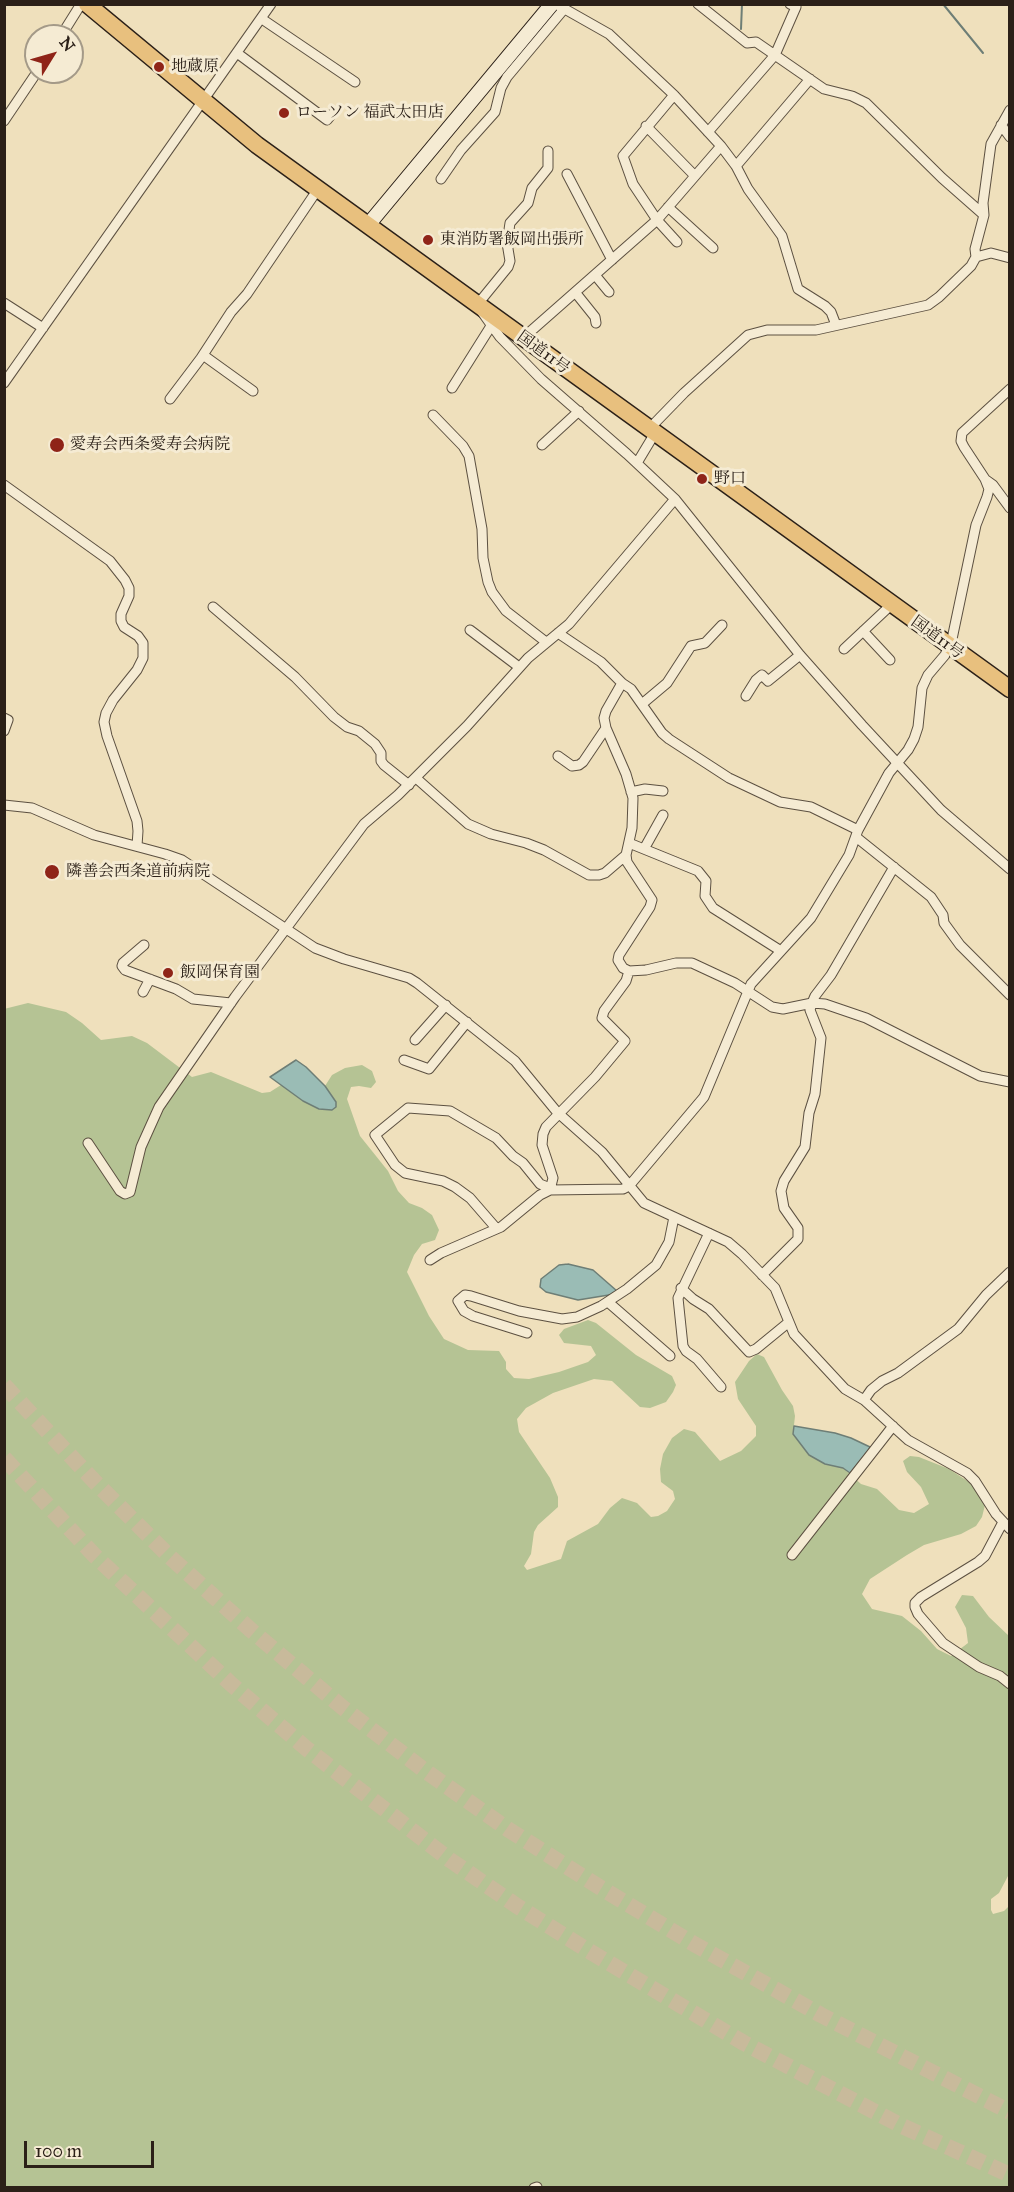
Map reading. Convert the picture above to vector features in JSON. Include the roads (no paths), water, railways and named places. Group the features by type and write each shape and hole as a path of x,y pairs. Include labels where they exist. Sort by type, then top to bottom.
{"highway":[{"name":"国道11号","path":"87,4 257,145 1010,689"}],"street":[{"path":"68,24 81,4"},
{"path":"4,383 271,4"},
{"path":"698,4 747,43 756,42 824,89 858,99 873,108 942,178 984,215"},
{"path":"708,132 775,55 796,7 790,4"},
{"path":"557,6 609,34 674,94 721,146 782,236 798,289 825,306 831,312 836,326"},
{"path":"441,179 461,150 495,112 501,88 507,77 557,6"},
{"path":"368,225 557,6"},
{"path":"262,19 355,82"},
{"path":"237,53 327,120 332,114"},
{"path":"736,166 810,79"},
{"path":"4,121 29,84"},
{"path":"674,94 623,156 633,184 657,220 677,242"},
{"path":"637,463 652,431 692,385 748,335 767,330 816,330 928,305 939,297 971,266 976,257 975,249 984,215 983,203 991,144 1010,110"},
{"path":"1001,125 1010,137"},
{"path":"646,126 695,176"},
{"path":"523,338 657,220 721,146"},
{"path":"548,151 548,168 532,188 528,203 510,223 507,243 510,261 508,267 477,305 491,326 541,379 637,463 675,500 800,656 941,810 1010,868"},
{"path":"567,174 612,260"},
{"path":"170,399 231,312 247,294 318,189"},
{"path":"668,207 713,248"},
{"path":"976,257 991,253 1010,258"},
{"path":"594,275 609,292"},
{"path":"575,292 595,317 596,323"},
{"path":"4,303 43,328"},
{"path":"452,388 491,326"},
{"path":"203,355 253,391"},
{"path":"496,1228 477,1205 455,1187 443,1181 405,1173 395,1165 375,1135 408,1108 450,1111 496,1138 523,1163 540,1184 550,1189 623,1189 629,1186 704,1097 751,984 812,918 849,855 857,834 897,763 914,739 918,727 922,688 928,675 949,647 960,606 975,525 989,489 985,478 961,441 962,433 1010,389"},
{"path":"542,445 579,411"},
{"path":"433,415 463,446 469,456 482,529 483,558 492,592 506,611 546,642"},
{"path":"985,478 1010,508"},
{"path":"4,485 79,536 110,561 129,588 129,596 121,614 121,621 124,627 138,636 143,643 143,658 137,670 113,700 104,722 137,821 137,846"},
{"path":"88,1143 120,1191 125,1194 130,1192 141,1147 159,1107 231,1003 364,824 412,782 467,726 519,667 569,624 675,500"},
{"path":"844,649 891,605"},
{"path":"213,607 295,677 341,723 359,731 375,744 384,765 412,782 468,824 491,834 544,850 589,875 599,876 605,873 626,855"},
{"path":"642,704 667,683 691,646 705,643 722,625"},
{"path":"470,630 519,667"},
{"path":"863,632 890,660"},
{"path":"558,633 601,662 631,689 662,733 669,739 729,778 780,802 811,807 857,834 931,897 943,915 944,923 960,945 1010,995"},
{"path":"746,696 762,675 768,681 800,656"},
{"path":"622,683 604,718 631,792 632,828 626,855 627,862 650,893 652,900 650,907 619,955 618,960 622,968 629,971 646,970 675,963 692,963 735,983 772,1007 794,1008 812,1003 825,1004 866,1018 980,1076 1010,1082"},
{"path":"4,718 8,720 4,731"},
{"path":"558,756 572,766 579,765 606,728"},
{"path":"631,792 645,789 663,790"},
{"path":"4,805 32,808 94,835 182,861 315,948 409,978 515,1061 559,1114 602,1152 644,1203 728,1242 775,1288 794,1334 845,1389 864,1401 908,1440 968,1473 1006,1526 985,1556 921,1597 915,1603 915,1607 918,1614 943,1643 959,1655 1000,1676 1010,1684"},
{"path":"644,849 663,815"},
{"path":"629,843 698,871 706,881 705,896 713,908 781,951"},
{"path":"762,1275 798,1239 798,1228 784,1208 781,1191 784,1181 805,1147 815,1094 821,1038 810,1010 812,1003 831,975 894,867"},
{"path":"144,945 123,963 125,970 176,989 194,999 231,1003"},
{"path":"430,1260 510,1220 550,1189 553,1178 542,1145 543,1134 546,1127 595,1077 625,1041 602,1018 604,1011 626,981 629,971"},
{"path":"143,993 150,979"},
{"path":"415,1040 446,1005"},
{"path":"404,1060 429,1069 467,1022"},
{"path":"527,1333 473,1316 464,1311 458,1301 465,1295 471,1296 519,1311 569,1320 608,1302 627,1290 656,1265 669,1242 674,1217"},
{"path":"709,1233 678,1298 683,1346 721,1387"},
{"path":"864,1401 871,1390 882,1381 898,1373 958,1329 986,1295 1010,1272"},
{"path":"681,1288 715,1314 749,1352 789,1322"},
{"path":"608,1302 670,1356"},
{"path":"792,1555 893,1426"}],"water":[{"path":"296,1060 325,1086 336,1102 336,1107 332,1110 319,1109 303,1101 270,1077"},
{"path":"568,1264 593,1270 617,1291 615,1294 578,1300 546,1292 540,1287 541,1279 559,1265"},
{"path":"794,1426 835,1433 870,1447 850,1473 843,1468 825,1464 809,1455 793,1434"}],"waterway":[{"path":"741,29 742,4"},
{"path":"943,4 983,53"}],"tunnel":[{"path":"4,1385 96,1483 170,1557 252,1631 342,1707 424,1770 509,1830 694,1944 821,2015 1010,2112"},
{"path":"4,1458 95,1556 231,1684 307,1749 450,1860 589,1951 744,2043 902,2126 1010,2175"}],"place":[{"name":"地蔵原","path":"159,67"},
{"name":"ローソン 福武太田店","path":"284,113"},
{"name":"東消防署飯岡出張所","path":"428,240"},
{"name":"愛寿会西条愛寿会病院","path":"57,445"},
{"name":"野口","path":"702,479"},
{"name":"隣善会西条道前病院","path":"52,872"},
{"name":"飯岡保育園","path":"168,973"}]}
